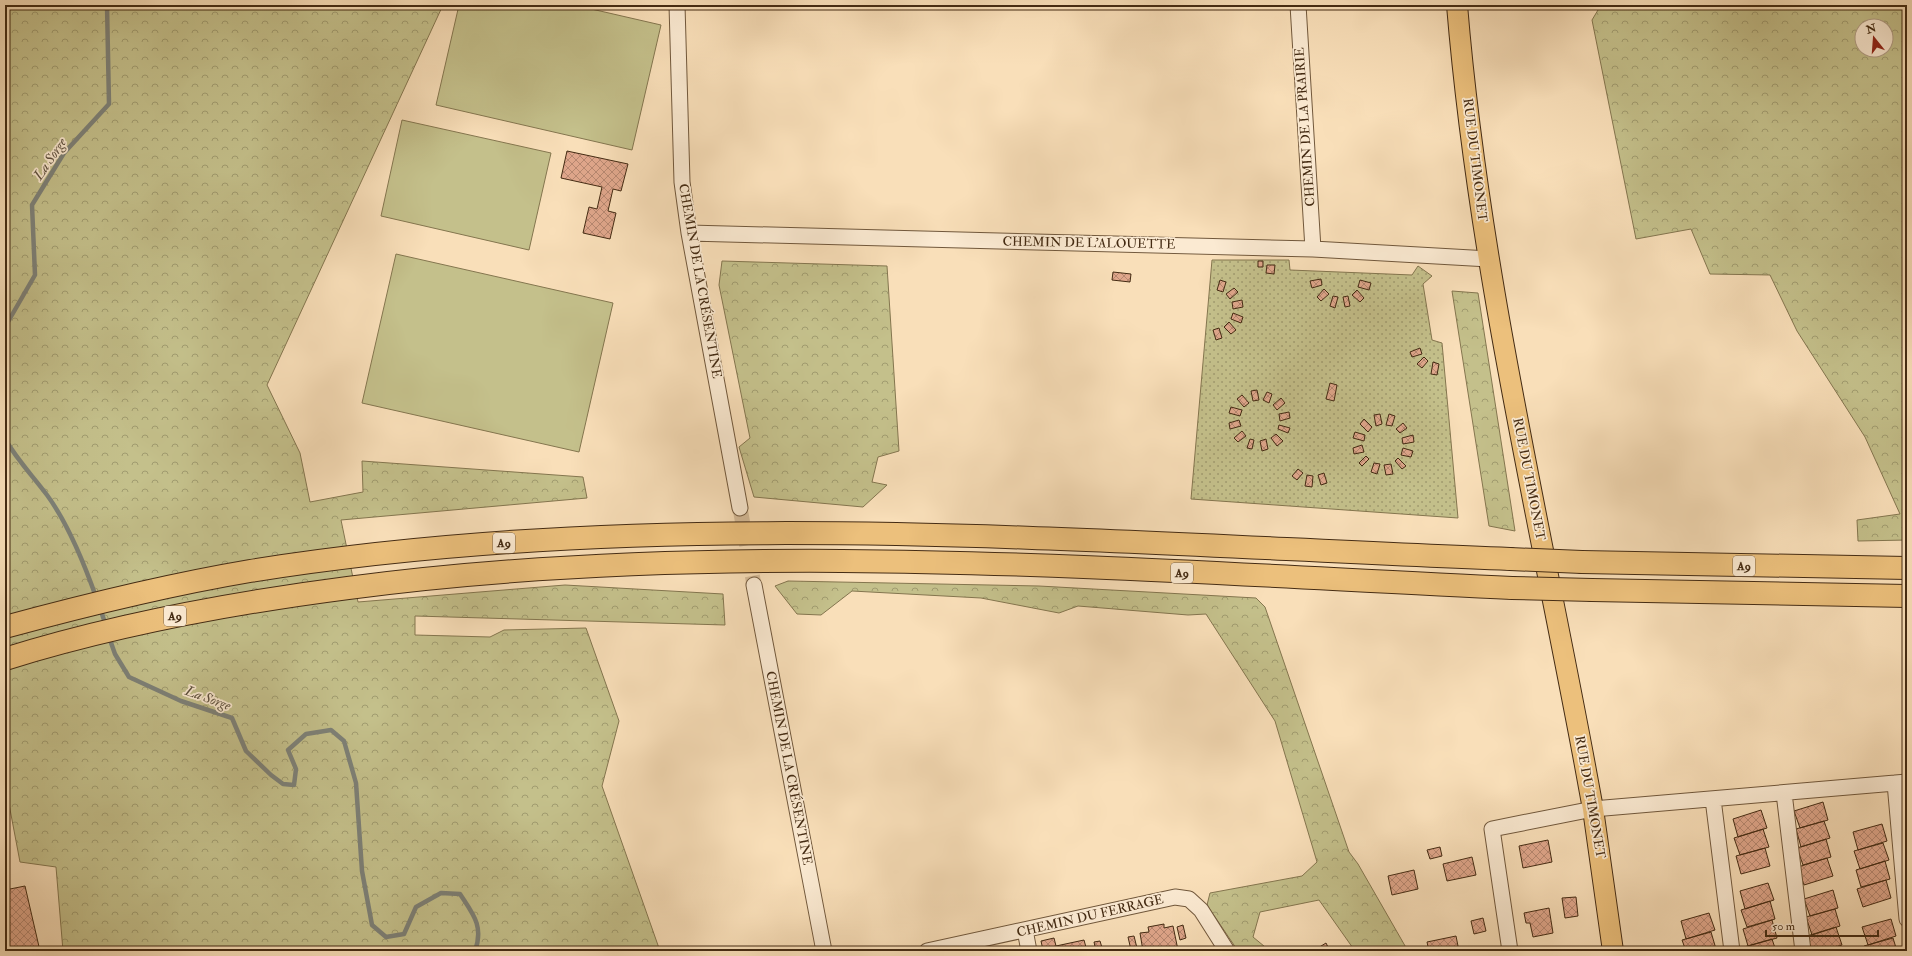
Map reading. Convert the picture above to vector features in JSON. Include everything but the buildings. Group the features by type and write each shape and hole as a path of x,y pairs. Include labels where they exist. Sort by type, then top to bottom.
{"highway":[{"name":"A9","path":"5,627 83,606 164,587 322,560 428,548 610,537 768,533 1017,538 1510,560 1907,568"},
{"name":"A9","path":"5,659 90,635 170,617 250,602 437,576 626,564 768,561 1017,566 1512,588 1907,596"}],"main road":[{"name":"RUE DU TIMONET","path":"1457,5 1474,164 1489,259 1517,420 1593,809 1613,951"}],"street":[{"name":"CHEMIN DE LA CRÉSENTINE","path":"677,5 682,182 689,232 740,508"},
{"name":"CHEMIN DE LA PRAIRIE","path":"1298,5 1313,249"},
{"name":"CHEMIN DE L'ALOUETTE","path":"689,232 1313,249 1489,259"},
{"name":"CHEMIN DE LA CRÉSENTINE","path":"754,585 824,951"},
{"path":"1510,951 1492,830 1593,809 1901,782 1907,919"},
{"path":"1784,793 1804,951"},
{"path":"1712,799 1732,951"},
{"name":"CHEMIN DU FERRAGE","path":"927,951 1174,897 1189,899 1201,910 1227,951"},
{"path":"1025,930 1029,951"}],"green space":[{"path":"5,5 443,5 267,385 300,453 310,502 363,492 362,461 583,477 587,498 341,520 358,602 565,585 723,594 725,625 415,616 415,635 490,637 504,630 586,628 619,721 602,786 660,951 63,951 56,867 20,862 5,783"},
{"path":"459,5 574,5 661,25 632,150 436,105"},
{"path":"1601,5 1907,5 1907,540 1858,541 1857,520 1900,514 1865,437 1797,331 1770,275 1710,274 1691,229 1636,239 1592,20"},
{"path":"402,120 551,153 529,250 381,216"},
{"path":"396,254 613,303 579,452 362,403"},
{"path":"1212,260 1289,260 1290,270 1412,275 1418,266 1432,276 1423,284 1432,340 1442,343 1458,518 1191,499"},
{"path":"722,261 887,266 899,451 878,457 872,482 887,485 863,507 754,497 739,447 750,438 719,285"},
{"path":"1452,291 1478,293 1515,531 1489,526"},
{"path":"788,581 1039,586 1256,598 1265,607 1349,852 1358,864 1408,951 1355,951 1319,900 1260,912 1253,937 1270,951 1238,951 1207,905 1210,893 1302,876 1317,862 1275,721 1206,614 1188,615 1078,606 1059,613 981,598 852,591 821,615 797,614 775,586"}],"waterway":[{"name":"La Sorge","path":"5,327 35,275 32,205 64,153 109,104 107,5"},
{"name":"La Sorge","path":"5,439 47,495 69,531 96,597"},
{"name":"La Sorge","path":"100,608 106,626"},
{"name":"La Sorge","path":"109,637 115,654 129,677 181,701 232,718 246,751 271,775 283,784 294,785 296,769 288,750 306,734 331,730 344,741 356,783 362,871 372,925 386,937 404,934 416,907 441,893 460,894 473,914 478,927 475,951"}],"tunnel":[{"path":"740,508 754,585"}]}
